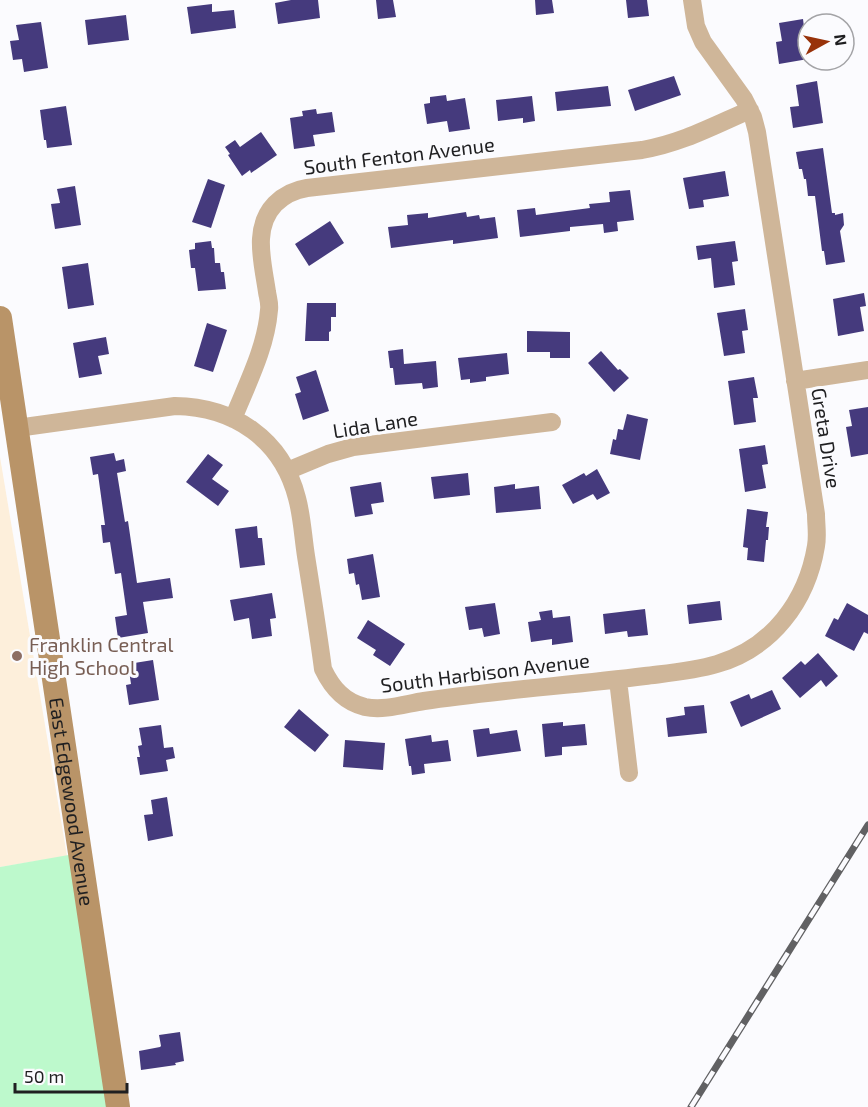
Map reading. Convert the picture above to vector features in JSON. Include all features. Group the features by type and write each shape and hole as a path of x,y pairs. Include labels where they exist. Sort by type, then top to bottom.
{"main road":[{"name":"East Edgewood Avenue","path":"0,318 118,1107"}],"street":[{"name":"Greta Drive","path":"618,680 696,669 716,664 748,651 765,639 785,619 797,602 811,571 816,544 816,514 757,132 744,99 703,42 696,26 692,0"},
{"name":"South Fenton Avenue","path":"233,419 263,346 270,308 261,248 264,220 271,208 287,194 307,188 651,148 685,139 750,110"},
{"path":"795,381 868,370"},
{"path":"17,428 176,406 205,409 233,419 251,429 276,453 287,471"},
{"name":"Lida Lane","path":"287,471 328,454 353,447 552,422"},
{"name":"South Harbison Avenue","path":"287,471 297,497 323,669 333,687 349,701 369,707 382,707 456,696 618,680"},
{"path":"618,680 629,773"}],"shaded area":[{"name":"Franklin Central High School","path":"0,457 67,856 0,867"}],"green space":[{"path":"80,853 114,1107 0,1107 0,867"}],"building":[{"path":"291,0 318,0 320,18 278,24 275,3"},
{"path":"376,0 393,0 396,17 378,19"},
{"path":"535,0 552,0 554,13 536,15"},
{"path":"626,0 647,0 649,16 628,18"},
{"path":"212,4 212,12 234,10 236,28 191,34 187,7"},
{"path":"126,15 129,40 88,45 85,20"},
{"path":"796,20 796,61 779,64 776,42 782,41 779,23"},
{"path":"41,22 48,68 24,72 22,59 13,60 10,41 19,40 16,25"},
{"path":"674,76 681,95 635,111 628,90"},
{"path":"817,81 823,123 793,128 790,107 799,106 796,85"},
{"path":"608,86 611,106 557,111 555,92"},
{"path":"446,95 447,101 465,98 470,129 449,132 447,121 427,124 424,104 430,103 430,97"},
{"path":"532,96 535,121 523,123 523,118 498,121 496,100"},
{"path":"66,106 72,145 47,148 40,110"},
{"path":"316,109 317,114 332,112 335,132 313,135 315,146 294,149 290,118 303,116 302,111"},
{"path":"261,132 277,155 251,173 250,170 242,176 225,147 235,140 240,147"},
{"path":"823,148 832,213 835,215 843,213 844,225 840,231 845,262 826,265 815,196 808,196 806,179 804,179 802,169 799,169 796,152"},
{"path":"725,171 729,196 703,200 704,207 689,209 683,178"},
{"path":"208,179 225,185 211,228 192,222"},
{"path":"75,186 81,225 55,229 51,204 60,203 57,189"},
{"path":"630,190 634,220 617,222 618,231 604,233 603,224 570,227 570,231 520,237 517,210 535,208 536,215 590,208 589,204 610,202 609,192"},
{"path":"466,212 467,217 479,215 480,219 495,217 498,238 453,244 453,240 391,248 388,227 408,225 407,215 428,213 428,218"},
{"path":"330,221 344,243 309,266 295,244"},
{"path":"211,241 215,263 220,263 221,272 224,272 226,289 198,291 195,268 191,268 189,250 195,249 195,243"},
{"path":"735,241 738,261 732,262 735,285 714,288 711,258 698,260 696,246"},
{"path":"88,263 94,305 68,309 62,267"},
{"path":"864,293 866,306 860,307 864,331 838,336 833,299"},
{"path":"307,303 336,303 336,317 331,317 329,341 305,341"},
{"path":"745,309 748,330 742,331 745,353 724,356 717,313"},
{"path":"207,323 227,330 213,372 194,366"},
{"path":"527,331 570,332 570,358 550,358 550,352 527,352"},
{"path":"106,337 109,354 98,356 102,374 79,378 73,343"},
{"path":"403,349 404,364 436,361 438,387 423,389 422,383 395,385 388,351"},
{"path":"601,351 618,370 620,369 629,378 614,392 588,363"},
{"path":"507,353 509,374 486,377 486,381 470,383 470,379 461,380 458,358"},
{"path":"316,370 329,411 303,420 295,394 301,392 296,377"},
{"path":"754,377 758,398 753,398 756,422 734,425 728,381"},
{"path":"868,407 868,454 851,457 846,427 852,426 849,410"},
{"path":"627,414 648,419 640,460 610,454 613,439 616,440 618,429 623,430"},
{"path":"765,445 768,464 762,465 766,488 745,492 739,449"},
{"path":"114,453 116,461 124,459 126,471 117,473 125,522 128,521 137,583 170,578 173,598 143,602 148,633 118,638 115,617 127,615 121,573 115,574 110,542 103,543 101,525 105,525 98,474 93,475 90,457"},
{"path":"208,454 223,465 212,479 229,491 218,506 186,482"},
{"path":"597,469 610,493 597,500 593,494 573,504 562,485"},
{"path":"468,473 470,495 434,499 431,477"},
{"path":"381,482 384,502 371,504 373,514 355,517 350,487"},
{"path":"515,484 515,489 539,486 541,509 496,513 494,487"},
{"path":"747,509 768,512 766,527 769,527 768,540 766,540 764,562 747,560 748,548 743,547"},
{"path":"257,526 258,538 262,538 265,565 240,568 235,529"},
{"path":"373,554 380,597 362,600 354,573 349,574 347,559"},
{"path":"272,593 276,618 270,619 272,636 252,639 249,618 234,621 230,600"},
{"path":"720,601 722,620 689,624 687,605"},
{"path":"495,603 500,634 484,637 482,628 469,630 465,607"},
{"path":"847,603 868,615 868,634 864,632 854,651 825,636 834,618 838,620"},
{"path":"645,609 648,635 628,637 627,631 605,634 603,614"},
{"path":"552,610 553,618 570,616 573,642 552,645 552,639 531,642 528,622 541,620 539,612"},
{"path":"368,620 405,644 390,666 373,655 376,650 357,638"},
{"path":"818,653 838,676 826,687 821,680 800,698 782,678 801,661 805,665"},
{"path":"153,660 159,700 129,705 126,685 131,684 128,664"},
{"path":"772,690 781,709 741,727 730,702 749,694 751,699"},
{"path":"704,705 707,733 668,737 666,718 685,715 684,707"},
{"path":"299,709 329,735 315,752 284,727"},
{"path":"563,722 563,726 585,724 587,745 562,747 562,755 545,757 542,724"},
{"path":"161,725 164,748 173,747 175,758 166,760 168,771 140,775 137,757 140,757 138,746 142,745 139,728"},
{"path":"489,728 490,734 517,730 521,751 477,757 473,730"},
{"path":"431,735 432,742 448,740 451,761 424,764 425,773 412,775 405,739"},
{"path":"345,740 385,743 383,770 343,767"},
{"path":"167,797 173,836 148,841 144,815 153,814 151,800"},
{"path":"180,1032 184,1061 175,1063 176,1065 141,1070 139,1051 160,1047 159,1035"}],"railway":[{"path":"691,1107 868,825"}],"place":[{"name":"Franklin Central High School","path":"17,656"}]}
